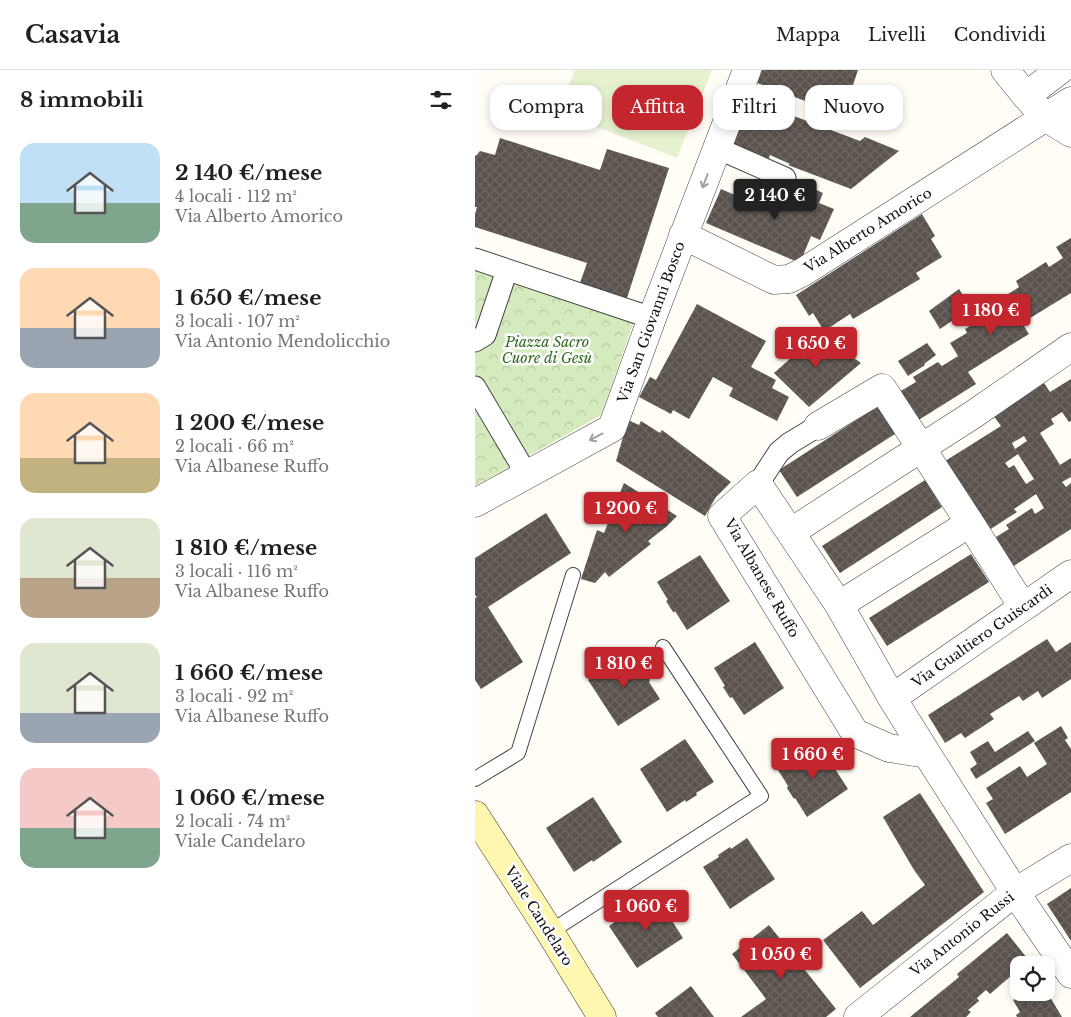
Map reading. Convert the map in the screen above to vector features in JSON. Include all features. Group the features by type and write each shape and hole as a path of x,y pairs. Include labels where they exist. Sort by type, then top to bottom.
{"main road":[{"name":"Viale Candelaro","path":"475,815 602,1017"}],"street":[{"name":"Via San Giovanni Bosco","path":"475,503 612,428 683,235 747,70"},
{"path":"1005,70 1045,118 1071,133"},
{"path":"1026,96 1060,70"},
{"name":"Via Alberto Amorico","path":"683,235 774,280 789,279 803,272 1071,101"},
{"path":"717,148 785,178"},
{"path":"475,259 652,318"},
{"path":"475,341 485,335 507,270"},
{"path":"791,532 971,416 1071,347"},
{"path":"475,387 527,474"},
{"path":"1023,607 882,388 790,443 779,452 758,484 839,604 892,698 927,754 1015,892 1071,974"},
{"name":"Via Albanese Ruffo","path":"758,484 722,516 855,733 889,748 927,754"},
{"path":"839,604 970,523"},
{"name":"Via Gualtiero Guiscardi","path":"892,698 1071,574"},
{"name":"Via Antonio Russi","path":"858,1017 1015,892 1071,858"}],"lane":[{"path":"475,779 518,754 573,575"},
{"path":"550,932 761,796 663,647"}],"green space":[{"path":"575,70 712,70 703,93 703,85 612,85 612,130 688,130 677,158 602,129 602,85 569,85"},
{"name":"Piazza Sacro Cuore di Gesù","path":"475,249 640,304 601,415 475,486"}],"building":[{"path":"762,70 858,70 853,85 805,85 805,101 795,97 795,85 762,85 757,83"},
{"path":"795,116 805,120 805,130 831,130 860,141 865,137 899,151 851,189 788,165 790,164 770,155 767,163 730,148 735,130 795,130"},
{"path":"500,138 600,170 607,149 669,168 627,298 580,283 587,263 475,227 477,207 475,207 475,155 480,151 495,155"},
{"path":"794,180 823,193 819,203 834,209 820,240 811,236 800,263 706,223 721,189 779,214"},
{"path":"922,214 935,236 931,239 942,257 916,273 920,279 853,319 850,314 824,331 813,313 809,316 796,295"},
{"path":"1071,238 1071,293 1022,323 1029,334 968,372 976,384 917,421 899,392 916,382 913,377 938,362 942,366 958,356 950,343 967,333 965,329 990,313 993,317 1011,306 1005,296 1019,287 1016,281 1046,262 1049,267 1063,258 1056,247"},
{"path":"959,289 971,308 940,329 929,311"},
{"path":"697,304 766,341 751,367 776,380 772,388 789,397 777,421 729,396 733,388 713,377 689,419 673,410 671,414 639,397 650,377 656,380"},
{"path":"819,333 861,363 809,407 774,373"},
{"path":"927,343 936,355 908,376 898,361"},
{"path":"1071,379 1071,421 1069,422 1062,412 1051,419 1054,424 1040,433 1060,465 1071,458 1071,477 1062,482 1066,487 1071,483 1071,529 1009,569 991,540 1009,529 1006,525 1032,508 1035,514 1044,508 1036,494 1014,509 1017,512 986,532 942,463 1001,426 993,415 1044,383 1050,392","holes":["1024,436 1027,441 1015,449 1012,443","1018,454 1034,479 1026,484 1014,465 1009,468 1005,463"]},
{"path":"881,404 898,432 797,497 779,470"},
{"path":"628,420 639,425 641,421 660,433 662,430 731,482 716,497 705,516 616,461"},
{"path":"925,480 942,507 840,573 822,546"},
{"path":"624,483 677,516 648,541 651,544 609,577 605,572 595,583 581,579 597,530 604,533"},
{"path":"546,513 571,553 488,607 523,662 481,689 475,680 475,598 477,597 475,595 475,558"},
{"path":"971,554 989,582 887,646 869,618"},
{"path":"700,555 730,601 687,630 666,601 668,600 657,582"},
{"path":"1047,639 1056,652 1071,642 1071,679 1042,698 1038,691 1023,701 1019,696 990,714 994,719 965,738 961,733 945,743 928,715"},
{"path":"755,642 784,688 744,715 732,697 730,698 714,668"},
{"path":"631,653 650,680 649,682 660,699 618,726 588,680"},
{"path":"1061,726 1068,738 1065,740 1071,749 1071,792 1005,834 986,803 993,799 986,788 1020,766 1027,777 1047,764 1034,743"},
{"path":"1028,731 1035,741 976,779 970,769 977,764 970,752 988,741 995,752"},
{"path":"685,739 714,782 696,793 697,795 686,802 685,800 667,812 640,769"},
{"path":"819,744 848,789 807,817 787,788 788,786 778,770"},
{"path":"920,793 984,892 860,988 823,940 862,911 873,925 925,885 883,817"},
{"path":"593,797 622,842 593,862 592,860 574,872 546,828"},
{"path":"747,838 775,879 730,909 703,867 730,847 731,849"},
{"path":"1071,888 1071,941 1047,904"},
{"path":"656,896 683,938 637,968 609,926"},
{"path":"769,925 836,1009 826,1017 741,1017 766,999 732,954"},
{"path":"1007,933 1025,956 1010,956 1010,977 990,994 986,990 977,998 979,1001 968,1010 971,1012 966,1017 910,1017 959,977 957,974"},
{"path":"691,986 714,1017 658,1017 655,1013"},
{"path":"1014,1001 1052,1001 1062,1017 1017,1017 1016,1015 1020,1012"}]}
